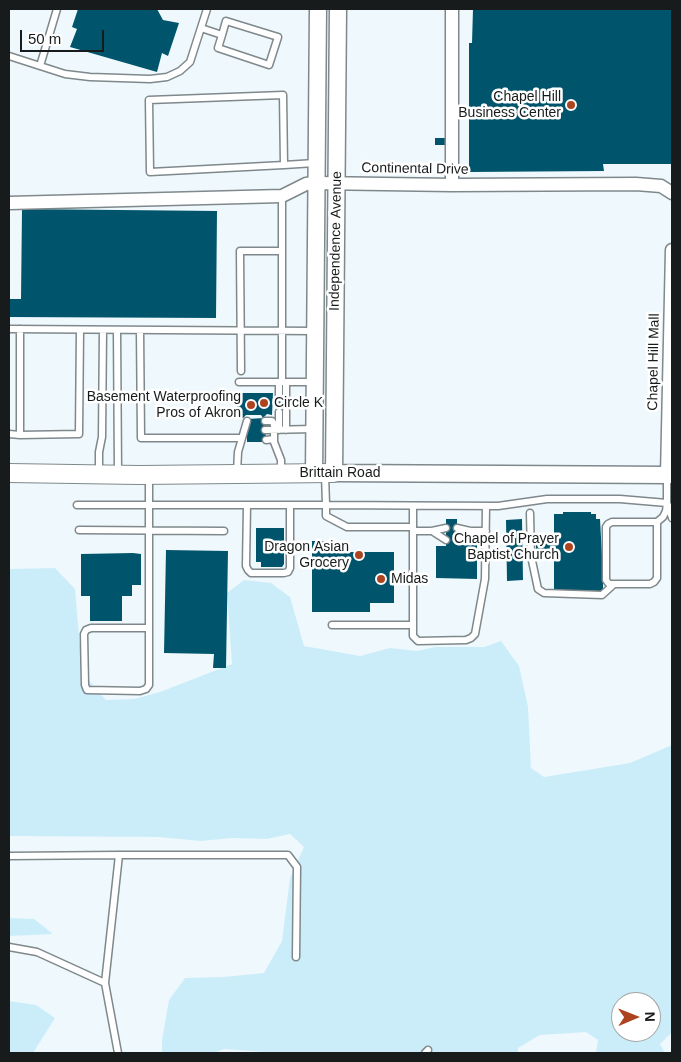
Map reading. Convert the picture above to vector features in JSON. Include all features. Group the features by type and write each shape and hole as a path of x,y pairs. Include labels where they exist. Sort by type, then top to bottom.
{"main road":[{"name":"Brittain Road","path":"9,473 149,475 324,473"}],"street":[{"name":"Independence Avenue","path":"318,9 315,429 324,473"},
{"name":"Independence Avenue","path":"324,473 336,184 338,9"},
{"path":"452,9 452,185"},
{"name":"Continental Drive","path":"9,204 282,196 306,184 636,184 661,186 672,193"},
{"name":"Chapel Hill Mall","path":"670,475 672,250"},
{"name":"Brittain Road","path":"324,473 670,475"}],"lane":[{"path":"40,66 57,9"},
{"path":"9,56 65,74 90,77 150,79 167,77 180,71 190,62 208,9"},
{"path":"226,21 278,37 269,65 218,48 222,35 226,21"},
{"path":"201,28 222,35"},
{"path":"284,165 283,95 149,100 150,172 284,165 316,163"},
{"path":"282,196 283,398"},
{"path":"241,372 240,251 282,252"},
{"path":"9,329 315,331"},
{"path":"20,329 20,435"},
{"path":"9,434 79,434 80,330"},
{"path":"99,474 99,452 102,438 103,330"},
{"path":"117,330 118,475"},
{"path":"140,330 140,438 243,439"},
{"path":"239,382 315,382"},
{"path":"266,440 274,439 280,430 283,412"},
{"path":"237,474 238,452 247,421"},
{"path":"266,421 272,422 280,430"},
{"path":"265,430 315,429"},
{"path":"274,439 281,460 281,473"},
{"path":"324,473 326,516 347,527 446,531 432,531"},
{"path":"149,475 149,505 149,530 149,628 149,685 146,689 140,691 87,690 85,685 84,634 86,630 91,628 149,628"},
{"path":"670,475 672,518"},
{"path":"77,505 486,506 547,499 620,499 670,507"},
{"path":"247,505 246,566 248,570 251,573 284,573 288,572 290,568 290,505"},
{"path":"413,506 413,636 418,641 466,640 475,634 484,579 486,506"},
{"path":"657,522 657,578 654,582 609,584 606,580 606,527 608,524 612,522 657,522 670,507"},
{"path":"530,512 531,556 538,588 544,593 602,595 613,585"},
{"path":"457,525 470,531 486,531"},
{"path":"78,530 224,531"},
{"path":"457,538 470,531"},
{"path":"332,625 413,624"},
{"path":"118,1053 105,983 119,855"},
{"path":"9,856 288,855 297,867 296,957"},
{"path":"9,947 37,952 105,983"}],"shaded area":[{"path":"55,568 75,589 80,647 85,676 106,700 134,699 160,692 232,664 227,593 244,580 271,583 290,597 304,646 360,656 390,648 417,651 435,647 484,647 501,641 519,666 528,707 531,768 544,777 630,763 672,745 672,1032 660,1044 665,1053 596,1053 598,1040 586,1032 540,1035 518,1048 518,1053 278,1053 224,1049 214,1053 162,1053 162,1040 169,1000 185,978 264,973 282,941 290,878 304,847 290,834 267,839 232,838 201,841 159,837 9,836 9,569"},
{"path":"9,918 34,919 53,934 9,936"},
{"path":"9,1001 36,1005 55,1018 33,1053 9,1053"}],"building":[{"path":"78,9 157,9 163,20 179,23 168,56 162,53 157,72 70,47 77,29 72,27"},
{"name":"Chapel Hill Business Center","path":"473,9 672,9 672,164 603,164 604,171 469,172 469,43 472,43"},
{"path":"435,138 445,138 445,145 435,145"},
{"path":"22,209 217,211 216,318 9,317 9,299 21,299"},
{"path":"237,393 273,393 272,415 267,414 263,418 261,415 246,415 243,418 237,418"},
{"path":"277,398 289,398 289,412 278,412"},
{"path":"265,418 266,442 247,442 247,419"},
{"name":"Chapel of Prayer Baptist Church","path":"563,512 591,512 591,514 596,514 596,519 600,519 603,591 554,590 554,558 536,558 536,539 554,539 554,514 563,514"},
{"path":"446,519 457,519 457,545 477,545 477,579 436,578 436,546 446,546"},
{"path":"522,519 523,580 507,581 506,520"},
{"path":"256,528 284,528 284,564 282,567 261,567 261,562 256,562"},
{"path":"312,541 342,541 342,552 394,552 394,603 370,603 370,612 312,612"},
{"path":"166,550 228,551 226,668 213,668 214,654 164,653"},
{"path":"81,554 141,554 141,585 132,585 132,596 122,596 122,621 90,621 90,596 81,596"}],"place":[{"name":"Chapel Hill Business Center","path":"571,105"},
{"name":"Circle K","path":"264,403"},
{"name":"Basement Waterproofing Pros of Akron","path":"251,405"},
{"name":"Chapel of Prayer Baptist Church","path":"569,547"},
{"name":"Dragon Asian Grocery","path":"359,555"},
{"name":"Midas","path":"381,579"}]}
